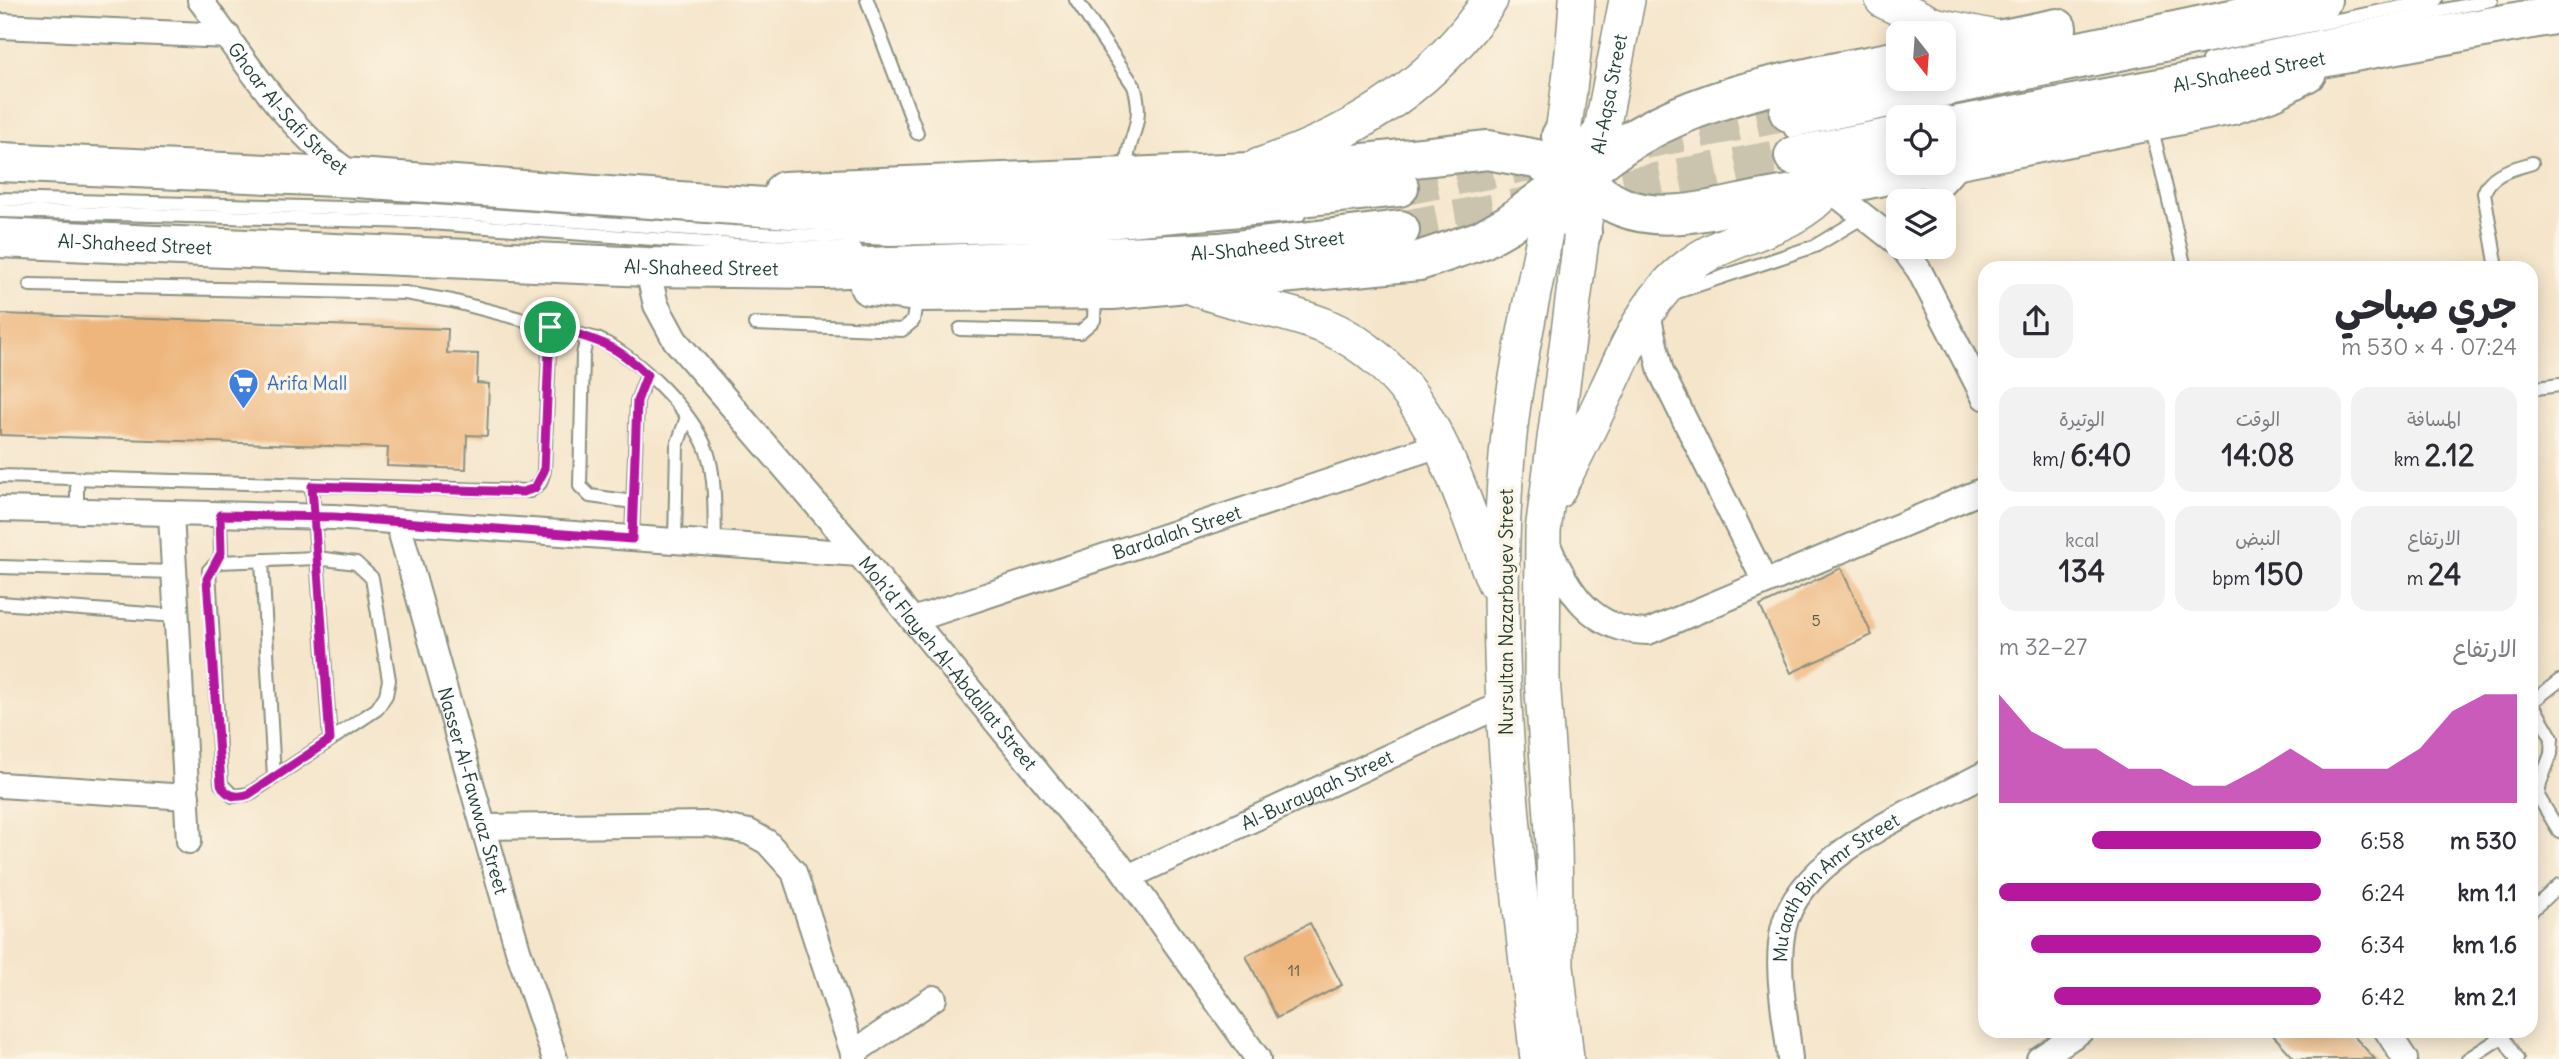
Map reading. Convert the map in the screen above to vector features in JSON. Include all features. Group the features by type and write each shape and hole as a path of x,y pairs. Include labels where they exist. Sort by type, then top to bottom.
{"highway":[{"path":"1956,49 2193,0"},
{"path":"1792,135 2322,0"},
{"name":"Al-Shaheed Street","path":"1956,151 2331,55 2557,20"},
{"path":"1956,152 2150,121 2254,99 2294,80 2331,55"},
{"path":"824,269 860,284 918,292 1095,290 1188,285 1419,261 1481,240 1653,129 1708,104 1771,86 1886,64"},
{"path":"1792,135 1886,136"},
{"path":"699,204 820,188 1353,166 1488,150 1536,159 1624,208 1670,215 1828,188 1886,171"},
{"path":"0,162 357,178 852,216 929,217 1189,208 1399,205"},
{"name":"Al-Shaheed Street","path":"0,238 406,275 648,267 824,269 1219,252 1399,205"}],"main road":[{"path":"1242,171 1323,142 1388,105 1417,84 1444,57 1472,27 1490,0"},
{"name":"Al-Aqsa Street","path":"1574,179 1577,0"},
{"name":"Al-Aqsa Street","path":"1574,179 1628,0"},
{"path":"1883,0 1933,25 1971,35 2010,38"},
{"name":"Nursultan Nazarbayev Street","path":"1566,1059 1556,966 1554,845 1542,678 1544,524 1574,179"},
{"name":"Nursultan Nazarbayev Street","path":"1538,1059 1513,851 1505,703 1502,548 1508,443 1574,179"},
{"path":"1544,524 1647,310 1671,281 1698,260 1727,243 1793,217 1818,200 1828,188"},
{"path":"1188,285 1232,301 1315,323 1349,338 1394,372 1428,417 1503,601"}],"street":[{"name":"Ghoar Al-Safi Street","path":"200,0 300,132 327,157 357,178"},
{"path":"0,26 228,36"},
{"path":"1828,188 1886,233"},
{"path":"1918,259 1978,384"},
{"name":"Moh’d Flayeh Al-Abdallat Street","path":"648,267 656,305 674,340 859,554 1078,821 1106,849 1258,1059"},
{"path":"1647,310 1661,372 1765,582"},
{"name":"Bardalah Street","path":"913,620 1439,444"},
{"path":"1544,524 1563,580 1576,599 1599,619 1631,631 1648,632 1978,493"},
{"path":"0,509 314,517 859,554"},
{"path":"171,514 189,841"},
{"name":"Nasser Al-Fawwaz Street","path":"398,523 518,950 555,1059"},
{"name":"Al-Burayqah Street","path":"1128,877 1505,703"},
{"name":"Mu'aath Bin Amr Street","path":"1790,1059 1781,961 1783,932 1796,896 1811,876 1847,848 1978,777"},
{"path":"0,785 187,797"},
{"path":"484,827 708,824 749,832 767,842 794,872 854,1056 934,998"},
{"path":"2039,1059 2070,1038"},
{"path":"2392,1038 2405,1059"}],"lane":[{"path":"867,0 917,133"},
{"path":"1076,0 1134,86 1138,98 1139,121 1127,160 1130,177"},
{"path":"1792,135 2436,0"},
{"path":"1956,110 2491,0"},
{"path":"2150,121 2183,261"},
{"path":"1792,135 1886,123"},
{"path":"2496,261 2484,193 2491,179 2532,163"},
{"path":"0,199 418,211 733,232 891,239 1083,234 1306,219 1114,244 876,250 737,244 416,222 0,211"},
{"path":"1359,205 1399,205"},
{"path":"1647,310 1700,282 1815,246 1866,216"},
{"path":"30,285 406,275 452,301 587,337 616,348 647,375 687,417 703,442 710,463 716,544"},
{"path":"960,329 1080,332 1094,320 1095,290"},
{"path":"755,324 902,330 913,321 918,292"},
{"path":"0,477 523,492 535,488 544,471 550,327"},
{"path":"587,337 583,355 580,486 590,496 633,502"},
{"path":"632,539 637,401 647,375"},
{"path":"2538,388 2559,385"},
{"path":"675,541 677,446 687,417"},
{"path":"77,479 77,512"},
{"path":"312,486 330,740"},
{"path":"218,562 221,548 220,515"},
{"path":"317,558 356,563 372,578 389,680 386,695 377,709 249,794 238,797 227,793 221,784 207,579 211,567 218,562 262,561 317,558"},
{"path":"262,561 274,777"},
{"path":"0,567 174,572"},
{"path":"0,603 176,616"},
{"path":"2538,696 2559,681"},
{"path":"2538,713 2552,738 2552,754 2538,788"},
{"path":"2538,803 2559,831"},
{"path":"2538,905 2559,885"},
{"path":"2468,1059 2496,1038"},
{"path":"2504,1038 2517,1059"}],"building":[{"name":"Arifa Mall","path":"0,314 448,329 447,353 478,354 477,383 489,384 487,436 467,435 466,469 387,466 388,448 0,435"},
{"path":"1841,568 1872,635 1791,673 1760,606"},
{"path":"1310,923 1342,985 1277,1018 1246,956"},
{"path":"2276,1038 2356,1038 2375,1059 2295,1059"}],"tunnel":[{"path":"1644,140 1789,112"},
{"path":"1400,230 1794,156"},
{"path":"1399,187 1540,160"}],"place":[{"name":"Arifa Mall","path":"244,410"}],"route":[{"path":"550,327 544,471 535,488 523,492 312,486 314,517 330,740 249,794 238,797 227,793 221,784 207,579 209,570 220,558 220,515 314,517 334,517 632,539 637,401 638,392 647,375 625,354 607,343 550,327"}]}
